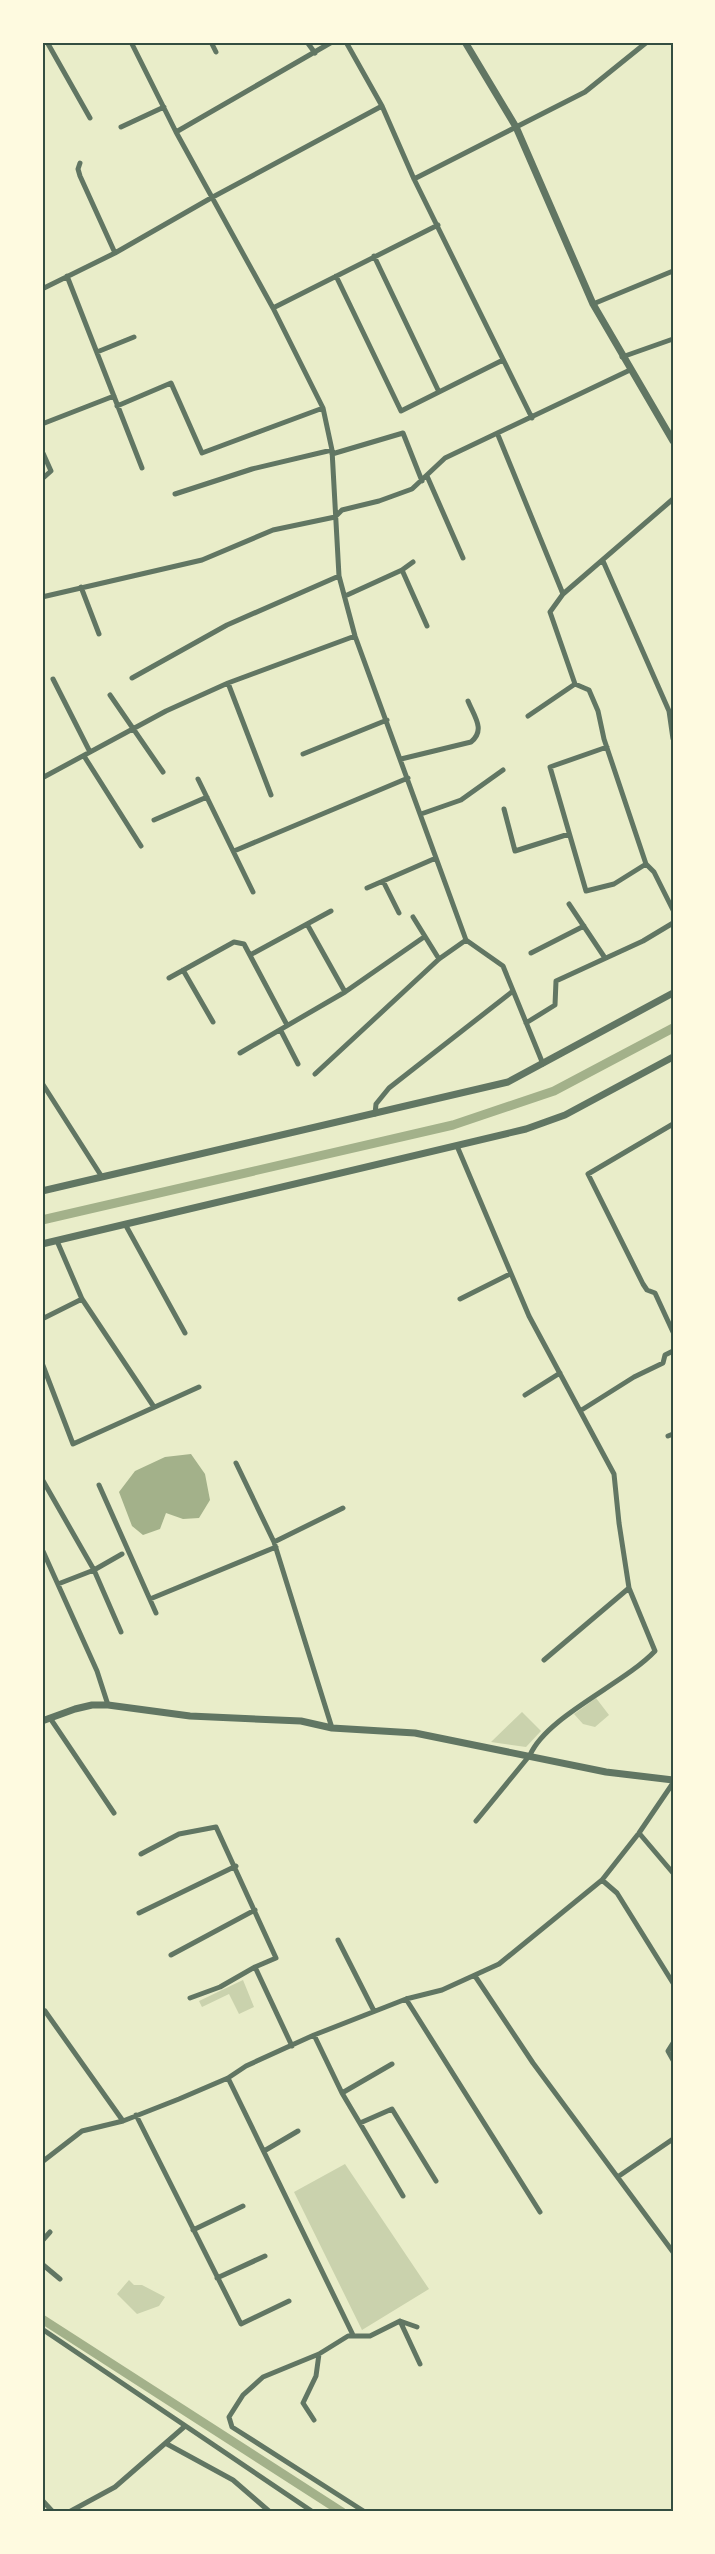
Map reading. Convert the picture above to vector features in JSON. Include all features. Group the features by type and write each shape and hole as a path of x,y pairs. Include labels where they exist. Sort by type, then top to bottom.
{"street":[{"path":"47,42 90,118"},
{"path":"131,42 211,198 273,308 323,408 332,452 339,576 355,636 466,940 503,966 543,1064"},
{"path":"211,42 216,51"},
{"path":"307,42 315,53"},
{"path":"176,132 332,42"},
{"path":"346,42 382,106 414,179 532,418"},
{"path":"465,42 516,127 593,304 673,441"},
{"path":"414,179 585,92 647,42"},
{"path":"42,289 115,253 211,198 382,106"},
{"path":"121,127 164,107"},
{"path":"80,164 78,169 80,176 115,253"},
{"path":"273,308 438,225"},
{"path":"374,256 439,392"},
{"path":"593,304 673,271"},
{"path":"67,276 142,468"},
{"path":"336,276 401,411 503,360"},
{"path":"97,352 134,338"},
{"path":"622,357 673,339"},
{"path":"42,597 202,560 273,531 335,517 342,510 380,501 412,489 445,458 498,435 630,370"},
{"path":"117,406 171,383 202,453 323,408"},
{"path":"42,424 114,396"},
{"path":"175,494 252,469 332,452 403,433 422,481"},
{"path":"498,435 563,594"},
{"path":"42,451 51,471 42,479"},
{"path":"427,476 463,558"},
{"path":"673,499 563,594 550,612 575,684 589,690 598,711 607,747 646,864 654,872 673,910"},
{"path":"603,561 669,711 673,738"},
{"path":"345,596 402,570 413,562"},
{"path":"402,570 427,626"},
{"path":"132,678 227,625 339,576"},
{"path":"81,587 99,634"},
{"path":"43,775 228,683 355,636"},
{"path":"53,679 90,752"},
{"path":"228,683 272,795"},
{"path":"528,716 575,684"},
{"path":"110,695 163,772"},
{"path":"401,759 450,748 475,739 480,729 468,701"},
{"path":"303,754 387,720"},
{"path":"607,747 550,767 586,891 614,884 646,864"},
{"path":"84,756 141,846"},
{"path":"421,814 461,800 503,770"},
{"path":"234,851 408,778"},
{"path":"198,779 253,892"},
{"path":"154,820 207,797"},
{"path":"504,809 515,851 569,834"},
{"path":"368,888 436,858"},
{"path":"383,881 399,913"},
{"path":"569,904 605,958"},
{"path":"250,955 331,911"},
{"path":"413,917 440,959"},
{"path":"526,1023 555,1005 556,981 673,923"},
{"path":"306,924 345,992"},
{"path":"531,953 584,926"},
{"path":"240,1053 345,992 424,937"},
{"path":"315,1074 440,959 466,940"},
{"path":"169,978 234,942 244,944 287,1025"},
{"path":"183,970 213,1022"},
{"path":"375,1113 376,1104 389,1088 513,991"},
{"path":"42,1191 508,1082 673,993"},
{"path":"281,1031 298,1064"},
{"path":"42,1244 526,1129 565,1114 673,1057"},
{"path":"42,1083 102,1177"},
{"path":"673,1124 588,1174 643,1284 647,1290 655,1293 673,1332"},
{"path":"457,1146 510,1274 614,1474 629,1588 655,1651 565,1717 535,1743 530,1755 476,1821"},
{"path":"125,1224 185,1333"},
{"path":"57,1241 82,1299 154,1407"},
{"path":"460,1299 510,1274"},
{"path":"42,1319 82,1299"},
{"path":"580,1411 634,1377 663,1363 665,1355 673,1351"},
{"path":"42,1363 73,1444 199,1387"},
{"path":"525,1395 560,1373"},
{"path":"236,1463 275,1544 332,1728"},
{"path":"42,1479 94,1570 121,1632"},
{"path":"99,1485 156,1614"},
{"path":"150,1599 275,1544 343,1508"},
{"path":"42,1548 96,1671 108,1705"},
{"path":"58,1584 94,1570 122,1554"},
{"path":"544,1660 629,1588"},
{"path":"42,1722 92,1705 190,1716 302,1721 332,1728 415,1733 606,1772 673,1782 639,1833 602,1880 499,1964 442,1990 406,1999 314,2035 246,2066 228,2078 123,2121 82,2131 42,2162"},
{"path":"50,1718 114,1813"},
{"path":"141,1854 180,1833 216,1827 236,1866 276,1958 220,1987 190,1998"},
{"path":"639,1833 673,1873"},
{"path":"139,1913 236,1866"},
{"path":"602,1880 617,1893 673,1983"},
{"path":"171,1955 255,1910"},
{"path":"338,1940 374,2011"},
{"path":"255,1967 292,2046"},
{"path":"475,1976 533,2062 673,2252"},
{"path":"406,1999 540,2212"},
{"path":"45,2011 123,2121"},
{"path":"314,2035 342,2093 403,2196"},
{"path":"673,2043 668,2051 673,2060"},
{"path":"342,2093 392,2064"},
{"path":"228,2078 354,2337"},
{"path":"360,2123 392,2109 436,2181"},
{"path":"136,2115 241,2325 289,2301"},
{"path":"264,2151 298,2132"},
{"path":"619,2176 673,2139"},
{"path":"193,2230 243,2206"},
{"path":"42,2241 50,2232"},
{"path":"217,2277 265,2256"},
{"path":"42,2264 60,2279"},
{"path":"400,2321 420,2364"},
{"path":"365,2512 230,2423 231,2410 256,2382 319,2354 352,2334 354,2337 370,2336 400,2321 417,2327"},
{"path":"42,2330 313,2512"},
{"path":"314,2420 303,2403 316,2376 319,2354"},
{"path":"69,2512 114,2487 167,2444 184,2427"},
{"path":"167,2444 233,2480 270,2512"},
{"path":"42,2500 53,2512"}],"shaded area":[{"path":"191,1454 205,1474 210,1500 199,1518 183,1519 166,1513 160,1529 143,1535 132,1526 119,1492 135,1471 165,1457"},
{"path":"596,1698 609,1715 595,1727 583,1724 574,1714"},
{"path":"522,1712 541,1731 526,1747 491,1742"},
{"path":"243,1980 254,2007 239,2014 229,1994 202,2007 199,2001"},
{"path":"345,2164 429,2289 362,2330 294,2192"},
{"path":"129,2280 134,2285 142,2285 165,2297 159,2306 137,2314 117,2294"}],"waterway":[{"path":"42,1220 453,1125 554,1091 673,1028"},
{"path":"42,2319 342,2512"}]}
